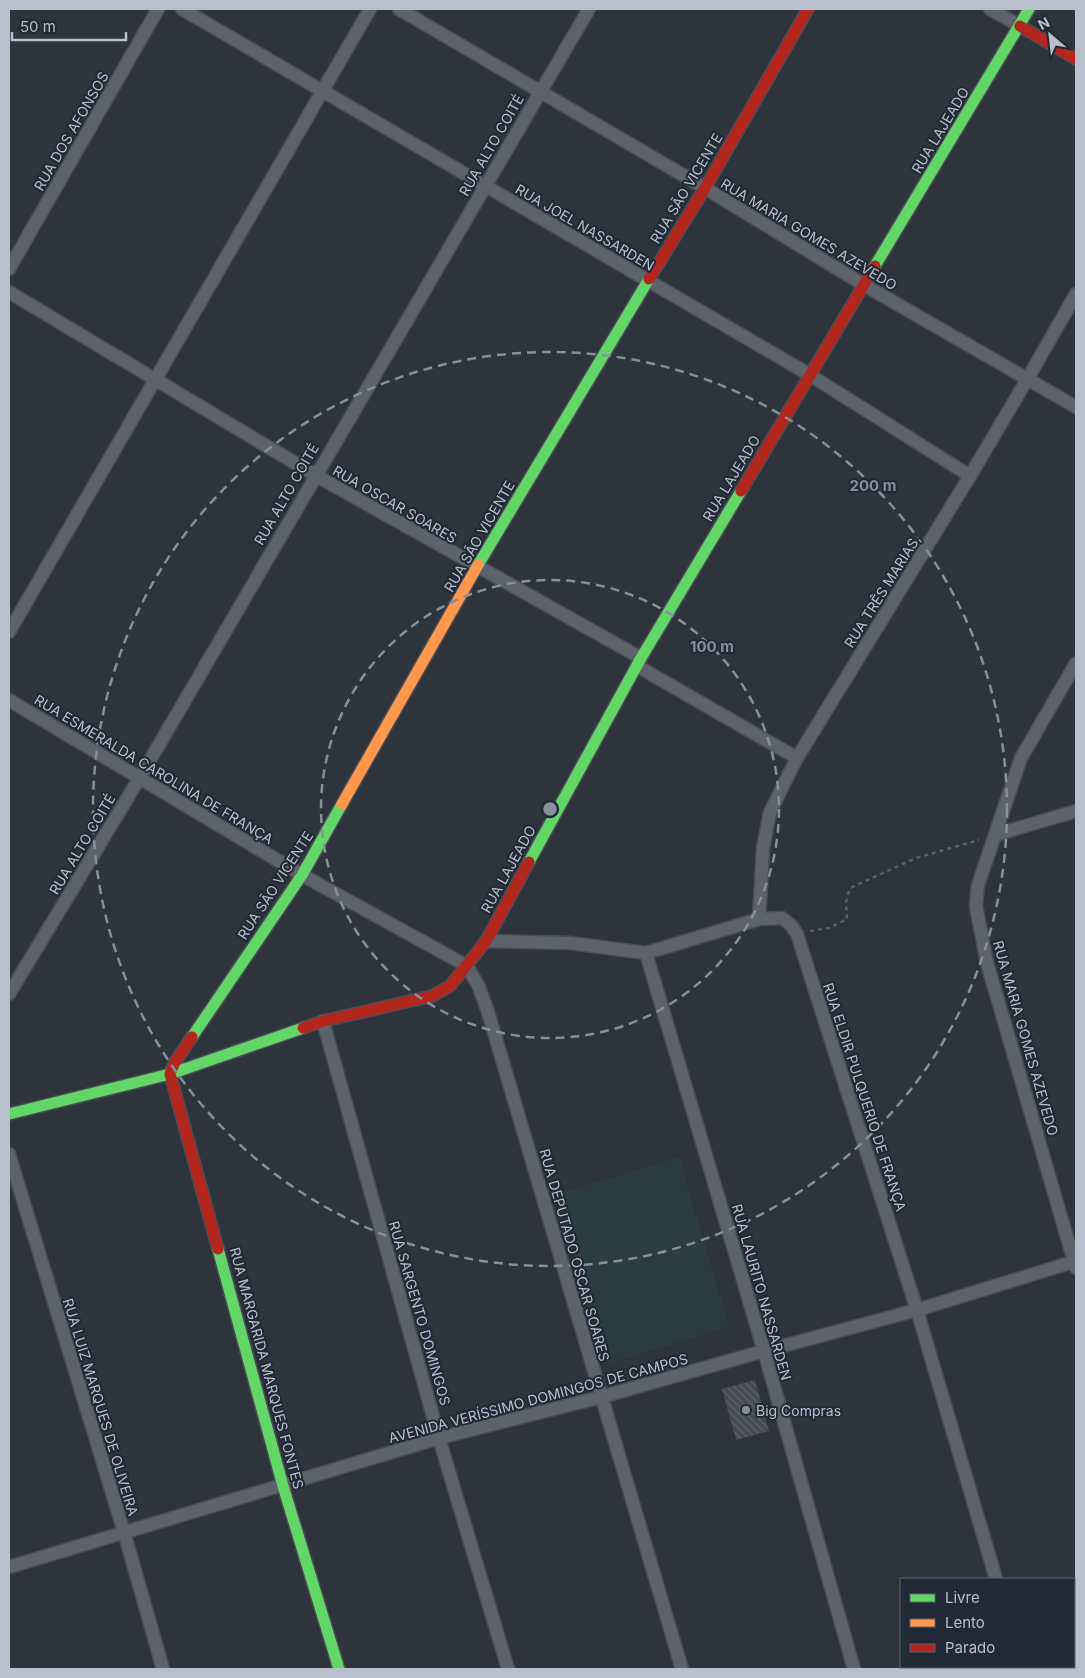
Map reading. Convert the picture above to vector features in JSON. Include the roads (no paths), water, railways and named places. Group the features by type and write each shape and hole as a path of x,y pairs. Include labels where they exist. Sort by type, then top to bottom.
{"street":[{"name":"RUA DOS AFONSOS","path":"9,269 158,9"},
{"name":"RUA JOEL NASSARDEN","path":"182,9 810,375 970,476"},
{"path":"9,632 370,9"},
{"name":"RUA MARIA GOMES AZEVEDO","path":"399,9 705,188 864,285 1076,407"},
{"name":"RUA ALTO COITÉ","path":"9,994 139,778 589,9"},
{"name":"RUA SÃO VICENTE","path":"170,1074 175,1062 302,875 477,567 705,188 808,9"},
{"path":"990,9 1076,59"},
{"name":"RUA LAJEADO","path":"9,1114 170,1074 324,1021 432,996 450,986 486,941 639,662 1030,9"},
{"name":"RUA OSCAR SOARES","path":"9,292 315,475 639,662 797,758"},
{"name":"RUA TRÊS MARIAS,","path":"760,919 763,848 770,812 797,758 970,476 1076,294"},
{"name":"RUA MARIA GOMES AZEVEDO","path":"1076,663 1021,758 978,885 976,906 987,963 1076,1263"},
{"name":"RUA ESMERALDA CAROLINA DE FRANÇA","path":"9,700 302,875 467,966"},
{"path":"995,835 1076,812"},
{"name":"RUA ELDIR PULQUERIO DE FRANÇA","path":"760,919 782,918 798,934 917,1310 996,1578"},
{"path":"486,941 570,943 646,953 760,919"},
{"name":"RUA LAURITO NASSARDEN","path":"646,953 764,1351 854,1669"},
{"name":"RUA DEPUTADO OSCAR SOARES","path":"467,966 479,987 488,1012 682,1669"},
{"name":"RUA SARGENTO DOMINGOS","path":"324,1021 439,1438 508,1669"},
{"name":"RUA MARGARIDA MARQUES FONTES","path":"170,1074 283,1486 339,1669"},
{"name":"RUA LUIZ MARQUES DE OLIVEIRA","path":"9,1154 124,1532 163,1669"},
{"name":"AVENIDA VERÍSSIMO DOMINGOS DE CAMPOS","path":"9,1568 439,1438 601,1397 917,1310 1076,1263"}],"place":[{"name":"Big Compras","path":"746,1410"}]}
